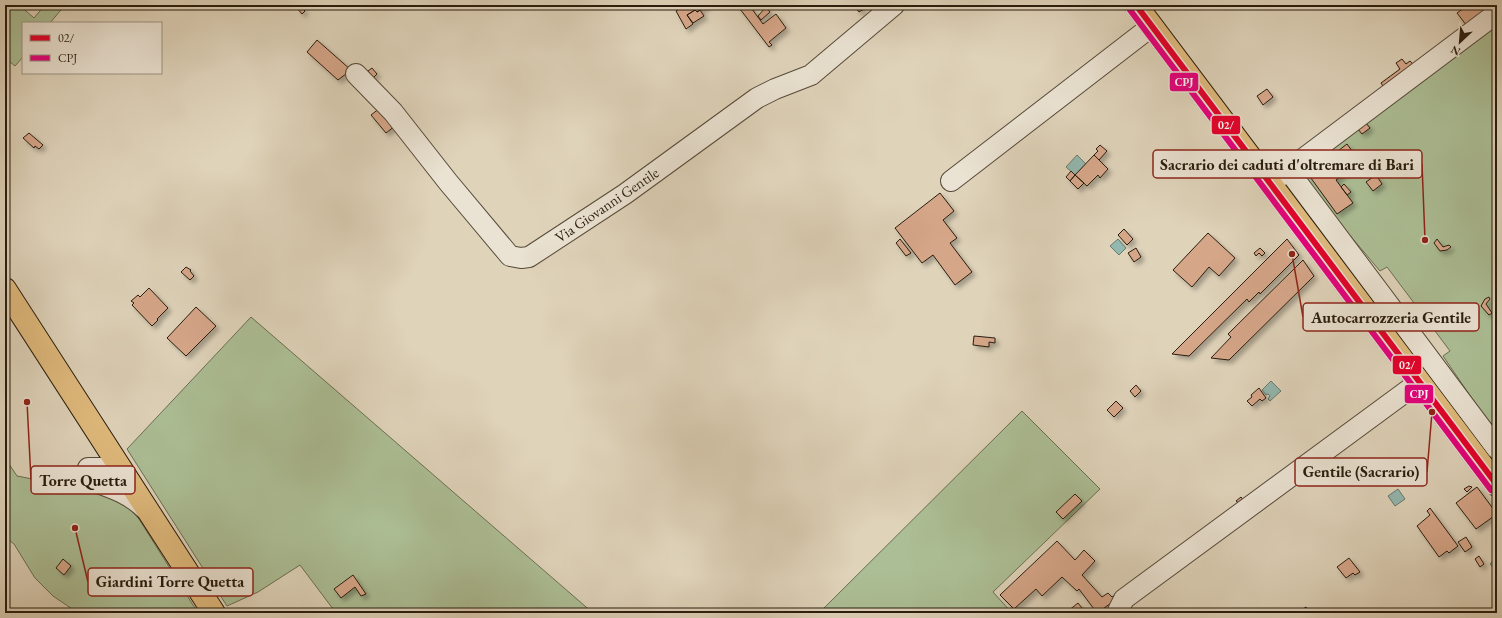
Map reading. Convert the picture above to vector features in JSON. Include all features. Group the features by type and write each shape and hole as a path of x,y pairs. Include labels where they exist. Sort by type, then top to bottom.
{"main road":[{"path":"1136,5 1436,405 1491,454 1497,485"},
{"path":"5,289 214,613"}],"street":[{"name":"Via Giovanni Gentile","path":"356,74 393,112 448,182 510,256 521,258 528,257 625,194 757,98 811,74 894,5"},
{"path":"1270,184 1497,13"},
{"path":"951,181 1152,26"},
{"path":"1288,170 1350,254 1410,321 1491,454"},
{"path":"1334,268 1350,254"},
{"path":"1384,335 1410,321"},
{"path":"1118,613 1124,599 1419,382"},
{"path":"1436,405 1453,392"},
{"path":"122,470 106,479 90,474 136,501 153,518"}],"green space":[{"path":"5,5 19,5 34,18 45,5 65,5 51,22 22,22 22,58 15,66 5,58"},
{"path":"1497,18 1497,435 1443,356 1450,351 1387,267 1380,271 1331,213 1297,168"},
{"path":"251,317 593,613 336,613 300,565 258,592 227,606 127,449"},
{"path":"1022,411 1100,489 993,592 1012,613 819,613"},
{"path":"5,458 17,476 105,493 128,507 139,519 198,613 78,613 53,596 35,578 14,544 5,537"}],"water":[{"path":"1077,155 1086,164 1075,175 1066,167"},
{"path":"1118,239 1126,248 1119,255 1110,246"},
{"path":"1271,381 1281,391 1270,401 1268,399 1270,396 1268,394 1266,395 1262,390"},
{"path":"1398,489 1405,499 1395,506 1388,496"},
{"path":"1497,556 1497,571 1496,571 1490,564"}],"building":[{"path":"679,5 707,6 697,12 695,10 687,15 693,24 686,29 676,11 681,8"},
{"path":"737,5 749,5 763,24 776,14 786,28 769,42 772,45 769,47"},
{"path":"859,5 864,9 859,12 856,8"},
{"path":"1468,5 1476,5 1480,10 1484,7 1489,14 1470,30 1457,13"},
{"path":"300,6 305,11 302,14 297,8"},
{"path":"766,7 770,12 761,20 758,16"},
{"path":"695,10 697,12 700,10 704,16 693,23 687,15"},
{"path":"317,40 351,70 338,80 307,52"},
{"path":"1402,59 1406,64 1410,61 1417,69 1387,92 1381,83 1400,69 1396,63"},
{"path":"372,68 377,74 373,78 368,71"},
{"path":"1267,89 1273,97 1263,105 1257,96"},
{"path":"380,108 395,126 386,133 371,115"},
{"path":"1365,122 1370,128 1362,134 1357,128"},
{"path":"29,133 43,145 39,149 35,146 34,148 23,138"},
{"path":"1347,144 1360,162 1336,180 1353,203 1337,214 1308,174"},
{"path":"1100,145 1107,151 1099,160 1094,155 1098,151 1096,149"},
{"path":"1094,155 1108,169 1100,178 1098,175 1087,186 1075,175"},
{"path":"1071,171 1075,175 1070,181 1066,177"},
{"path":"1075,175 1084,183 1078,189 1070,181"},
{"path":"1376,175 1382,184 1373,191 1366,182"},
{"path":"1344,184 1351,192 1347,195 1341,187"},
{"path":"940,193 954,211 943,220 957,238 950,243 972,272 955,285 933,255 922,263 895,228"},
{"path":"1124,229 1133,239 1127,245 1118,235"},
{"path":"1208,233 1235,258 1219,276 1209,267 1192,287 1173,270"},
{"path":"900,239 911,253 906,256 896,243"},
{"path":"1287,239 1299,255 1260,294 1259,292 1249,302 1247,299 1189,356 1172,354"},
{"path":"1437,239 1443,247 1449,245 1451,247 1447,250 1440,251 1434,243"},
{"path":"1136,248 1141,257 1134,262 1128,253"},
{"path":"1260,248 1265,253 1262,256 1259,253 1256,256 1254,253"},
{"path":"1303,260 1314,276 1229,360 1211,358 1231,337 1228,334"},
{"path":"186,267 191,270 190,271 194,276 190,280 181,272"},
{"path":"149,288 168,308 152,326 132,305 134,303 131,301 138,295 140,297"},
{"path":"1489,297 1490,299 1486,304 1492,313 1489,315 1481,306 1485,299"},
{"path":"196,307 216,326 186,356 167,338"},
{"path":"974,336 995,338 995,343 989,342 989,347 973,345"},
{"path":"1136,385 1141,391 1135,397 1130,391"},
{"path":"1259,388 1266,398 1262,401 1260,399 1252,406 1247,401"},
{"path":"1116,401 1123,408 1114,417 1107,410"},
{"path":"1497,420 1497,432 1491,424"},
{"path":"1469,486 1472,487 1467,492 1464,489"},
{"path":"1477,487 1497,514 1476,529 1456,503"},
{"path":"1075,494 1082,501 1063,519 1056,512"},
{"path":"1241,497 1244,501 1240,504 1236,501"},
{"path":"1430,508 1458,546 1449,553 1447,551 1439,557 1417,526 1430,515 1427,511"},
{"path":"1466,537 1472,547 1465,552 1458,542"},
{"path":"1057,541 1075,560 1084,550 1095,561 1082,575 1102,597 1108,593 1112,597 1118,593 1121,596 1097,613 1079,589 1077,591 1062,577 1042,596 1036,589 1014,609 1000,595"},
{"path":"1479,556 1484,564 1480,567 1475,559"},
{"path":"1349,558 1360,572 1355,575 1353,573 1346,578 1337,567"},
{"path":"63,559 71,566 64,575 56,568"},
{"path":"353,575 366,594 361,596 355,587 341,598 334,589"},
{"path":"1078,603 1086,613 1070,613 1068,611"},
{"path":"1306,607 1310,613 1298,612"}],"transit line":[{"name":"02/","path":"1136,5 1497,485"},
{"name":"CPJ","path":"1130,10 1491,490"}],"place":[{"name":"Sacrario dei caduti d'oltremare di Bari","path":"1425,240"},
{"name":"Autocarrozzeria Gentile","path":"1292,254"},
{"name":"Torre Quetta","path":"27,402"},
{"name":"Gentile (Sacrario)","path":"1432,412"},
{"name":"Giardini Torre Quetta","path":"75,528"}]}
